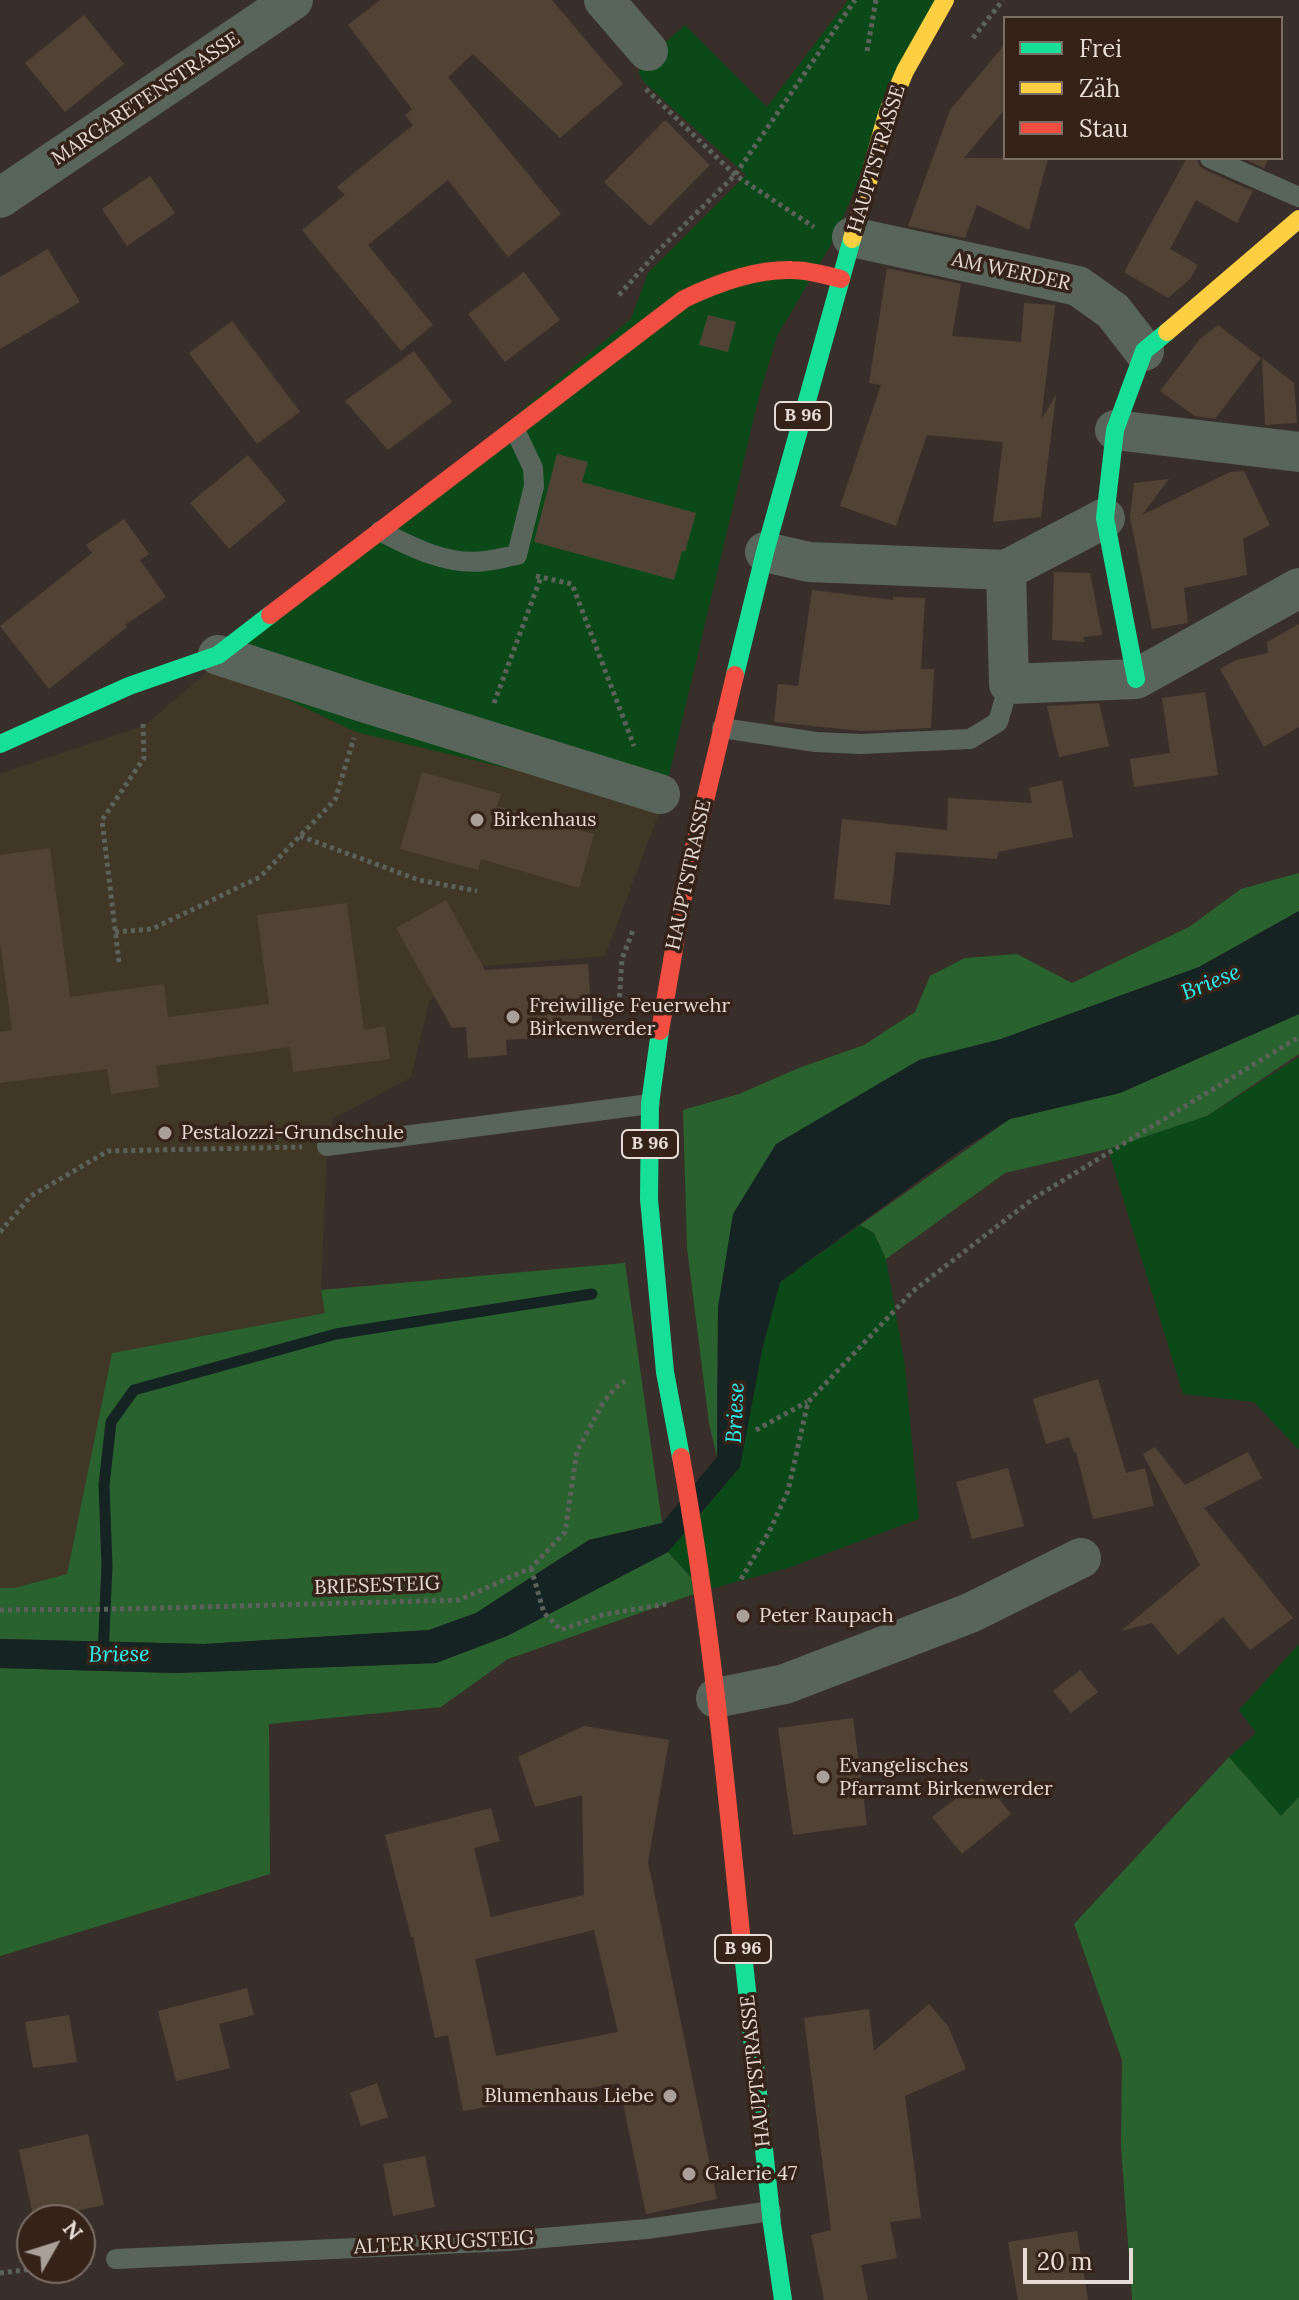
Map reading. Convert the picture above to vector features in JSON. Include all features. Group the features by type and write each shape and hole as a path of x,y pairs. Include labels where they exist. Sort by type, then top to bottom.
{"main road":[{"name":"HAUPTSTRASSE","path":"783,2300 716,1698 687,1483 665,1372 649,1199 650,1104 665,994 685,885 765,552 841,279 836,234 905,71 945,0"},
{"path":"1136,679 1105,518 1115,430 1144,351 1299,219"},
{"path":"0,744 129,686 218,655 684,299 743,276 787,269 841,279"}],"street":[{"name":"MARGARETENSTRASSE","path":"0,198 293,0"},
{"path":"604,0 648,51"},
{"name":"AM WERDER","path":"836,234 1078,286 1113,311 1144,351"},
{"path":"1115,430 1299,452"},
{"path":"765,552 809,562 1006,570 1105,518"},
{"path":"1006,570 1009,684 1136,679 1299,588"},
{"path":"218,655 656,793"},
{"path":"716,1698 785,1684 970,1613 1081,1558"}],"lane":[{"path":"1215,160 1299,197"},
{"path":"380,531 413,548 460,560 483,562 517,555 534,486 533,468 515,430"},
{"path":"722,728 838,744 970,739 998,722 1009,684"},
{"path":"327,1146 650,1104"},
{"name":"ALTER KRUGSTEIG","path":"116,2259 508,2241 647,2229 771,2211"}],"path":[{"path":"617,297 658,251 735,175 855,0"},
{"path":"648,51 636,61 632,73 638,82 735,175 836,234"},
{"path":"517,555 519,572 572,584 656,793"},
{"path":"481,739 541,577"},
{"path":"119,962 102,820 144,758 144,726 129,686"},
{"path":"115,932 152,929 260,877 335,800 366,703"},
{"path":"300,836 419,880 477,891"},
{"path":"756,1430 808,1402 913,1291 1034,1198 1299,1037"},
{"path":"0,1232 31,1196 108,1151 327,1146"},
{"path":"665,1372 627,1379 615,1388 603,1403 577,1451 565,1532 531,1568 544,1613 561,1630 602,1615 703,1598 737,1587 769,1532 788,1491 808,1402"},
{"name":"BRIESESTEIG","path":"0,1610 459,1600 531,1568"}],"shaded area":[{"name":"Pestalozzi-Grundschule","path":"215,665 662,805 605,956 462,968 429,1002 411,1077 333,1119 327,1146 321,1290 326,1313 112,1353 67,1574 14,1588 0,1588 0,774 144,726"}],"green space":[{"path":"848,0 936,0 832,243 777,336 759,396 662,805 356,732 215,665 631,319 648,273 746,175 645,83 639,74 640,65 685,25 767,107"},
{"path":"1299,873 1299,911 1199,967 1001,1039 919,1060 718,1307 717,1457 709,1423 687,1248 683,1110 739,1094 864,1045 915,1012 930,976 965,958 1017,954 1072,983 1189,927 1241,889"},
{"path":"1299,1014 1299,1054 1207,1116 1108,1149 1005,1173 886,1259 874,1233 860,1225 1010,1119 1120,1093"},
{"path":"1299,1057 1299,1450 1254,1402 1183,1394 1108,1149 1207,1116"},
{"path":"860,1225 874,1233 886,1259 905,1366 919,1519 788,1568 703,1591 668,1552 740,1467 762,1350 780,1282"},
{"path":"625,1263 662,1523 589,1540 476,1613 429,1630 204,1644 0,1639 0,1588 14,1588 67,1574 112,1353 325,1313 321,1290"},
{"path":"668,1552 703,1591 508,1659 441,1707 269,1724 270,1874 0,1956 0,1668 177,1673 436,1663 507,1636"},
{"path":"1299,1644 1299,1797 1281,1817 1229,1757 1256,1733 1239,1710"},
{"path":"1229,1757 1281,1816 1299,1797 1299,2300 1132,2300 1121,2145 1122,2060 1074,1924"}],"water":[{"name":"Briese","path":"1299,911 1299,1014 1120,1093 1010,1119 961,1150 780,1282 762,1350 740,1467 668,1552 507,1636 436,1663 177,1673 0,1668 0,1639 204,1644 429,1630 476,1613 589,1540 662,1523 717,1457 718,1307 733,1214 776,1144 919,1060 1001,1039 1199,967"}],"building":[{"path":"380,0 552,0 623,84 560,138 473,54 448,77 561,214 508,257 448,180 368,245 433,325 401,351 302,230 345,195 337,187 413,125 405,115 412,109 348,25"},
{"path":"84,15 124,64 65,112 25,63"},
{"path":"1003,46 1003,111 964,158 1047,160 1029,230 977,205 965,238 908,226 950,110"},
{"path":"665,120 710,165 650,226 604,182"},
{"path":"1186,160 1198,160 1205,170 1253,191 1237,223 1196,200 1170,249 1198,265 1190,279 1168,298 1124,272"},
{"path":"1246,160 1268,160 1264,168"},
{"path":"150,176 175,213 127,246 102,209"},
{"path":"48,249 80,302 0,349 0,277"},
{"path":"887,268 961,284 952,336 1021,342 1024,303 1055,305 1041,420 1056,395 1041,517 993,522 1003,442 927,435 896,526 840,506 881,385 869,383"},
{"path":"524,272 560,320 505,362 468,314"},
{"path":"708,315 736,322 728,352 699,345"},
{"path":"232,321 300,412 257,444 189,353"},
{"path":"1218,325 1261,358 1215,419 1195,416 1160,391 1200,339"},
{"path":"414,351 452,402 388,450 345,401"},
{"path":"1262,358 1294,383 1297,423 1265,425"},
{"path":"557,454 588,462 582,482 696,513 674,580 534,542"},
{"path":"248,455 286,501 229,549 190,503"},
{"path":"1244,471 1270,525 1243,539 1247,575 1184,588 1188,623 1152,629 1130,517 1134,483 1169,479 1142,515 1230,472"},
{"path":"124,519 149,554 140,560 166,597 125,625 127,627 49,689 0,626 92,553 86,545"},
{"path":"1054,572 1090,573 1102,635 1083,637 1085,642 1052,640"},
{"path":"812,590 893,600 893,597 925,598 921,669 934,669 931,728 861,731 774,722 778,684 798,686"},
{"path":"1299,624 1299,727 1264,747 1220,669 1236,660 1268,653 1267,642"},
{"path":"1205,692 1218,775 1134,787 1130,759 1170,753 1162,698"},
{"path":"1099,703 1109,746 1059,757 1047,706"},
{"name":"Birkenhaus","path":"422,772 501,794 497,806 594,834 579,888 481,859 478,870 400,849"},
{"path":"1062,780 1073,837 998,852 997,859 896,852 890,905 834,899 842,819 947,830 948,798 1032,803 1029,788"},
{"path":"50,848 70,997 164,984 168,1017 269,1004 257,915 347,903 364,1030 385,1026 390,1059 293,1072 290,1047 156,1066 159,1087 111,1094 107,1069 0,1083 0,1032 12,1030 0,941 0,855"},
{"name":"Freiwillige Feuerwehr Birkenwerder","path":"446,900 485,970 588,964 593,1034 506,1040 507,1055 468,1058 466,1027 452,1028 396,928"},
{"path":"1098,1379 1126,1473 1145,1468 1154,1506 1093,1519 1076,1452 1069,1437 1046,1444 1033,1399"},
{"path":"1155,1447 1185,1485 1248,1452 1262,1478 1204,1508 1293,1618 1250,1650 1223,1617 1178,1655 1152,1623 1121,1631 1200,1565 1143,1454"},
{"path":"1008,1468 1024,1526 972,1539 956,1482"},
{"path":"1080,1670 1098,1692 1071,1713 1053,1691"},
{"name":"Evangelisches Pfarramt Birkenwerder","path":"853,1718 867,1825 793,1835 778,1728"},
{"path":"584,1726 669,1740 648,1862 717,2199 646,2214 619,2083 463,2111 448,2035 435,2038 413,1937 385,1835 491,1808 500,1841 474,1848 491,1917 584,1895 582,1795 535,1807 518,1757","holes":["594,1930 618,2032 496,2056 475,1959"]},
{"path":"982,1778 1011,1814 962,1854 932,1817"},
{"path":"247,1988 254,2015 219,2024 230,2068 176,2081 158,2011"},
{"path":"929,2004 948,2026 966,2069 905,2096 921,2218 890,2222 897,2258 861,2265 868,2300 824,2300 811,2235 831,2230 804,2018 869,2009 874,2051"},
{"path":"69,2015 77,2062 33,2068 25,2022"},
{"path":"377,2083 388,2117 361,2126 350,2093"},
{"path":"88,2134 104,2205 31,2204 19,2150"},
{"path":"425,2156 435,2207 393,2216 383,2164"},
{"path":"1077,2231 1088,2300 1018,2300 1008,2242"}],"waterway":[{"name":"Briese","path":"103,1656 107,1566 104,1485 111,1422 134,1390 336,1334 592,1294"}],"traffic: fast":[{"path":"735,675 765,552 852,239"},
{"path":"1136,679 1105,518 1115,430 1144,351 1167,332"},
{"path":"0,744 129,686 218,655 270,615"},
{"path":"660,1031 650,1104 649,1199 665,1372 681,1457"},
{"path":"743,1953 783,2300"}],"traffic: slow":[{"path":"852,239 887,114 905,71 945,0"},
{"path":"1167,332 1299,219"}],"traffic: jam":[{"path":"270,615 684,299 723,283 778,270 798,270 841,279"},
{"path":"660,1031 685,885 735,675"},
{"path":"681,1457 709,1642 743,1953"}],"place":[{"name":"Birkenhaus","path":"477,820"},
{"name":"Freiwillige Feuerwehr Birkenwerder","path":"513,1017"},
{"name":"Pestalozzi-Grundschule","path":"165,1133"},
{"name":"Peter Raupach","path":"743,1616"},
{"name":"Evangelisches Pfarramt Birkenwerder","path":"823,1777"},
{"name":"Blumenhaus Liebe","path":"670,2096"},
{"name":"Galerie 47","path":"689,2174"}]}
